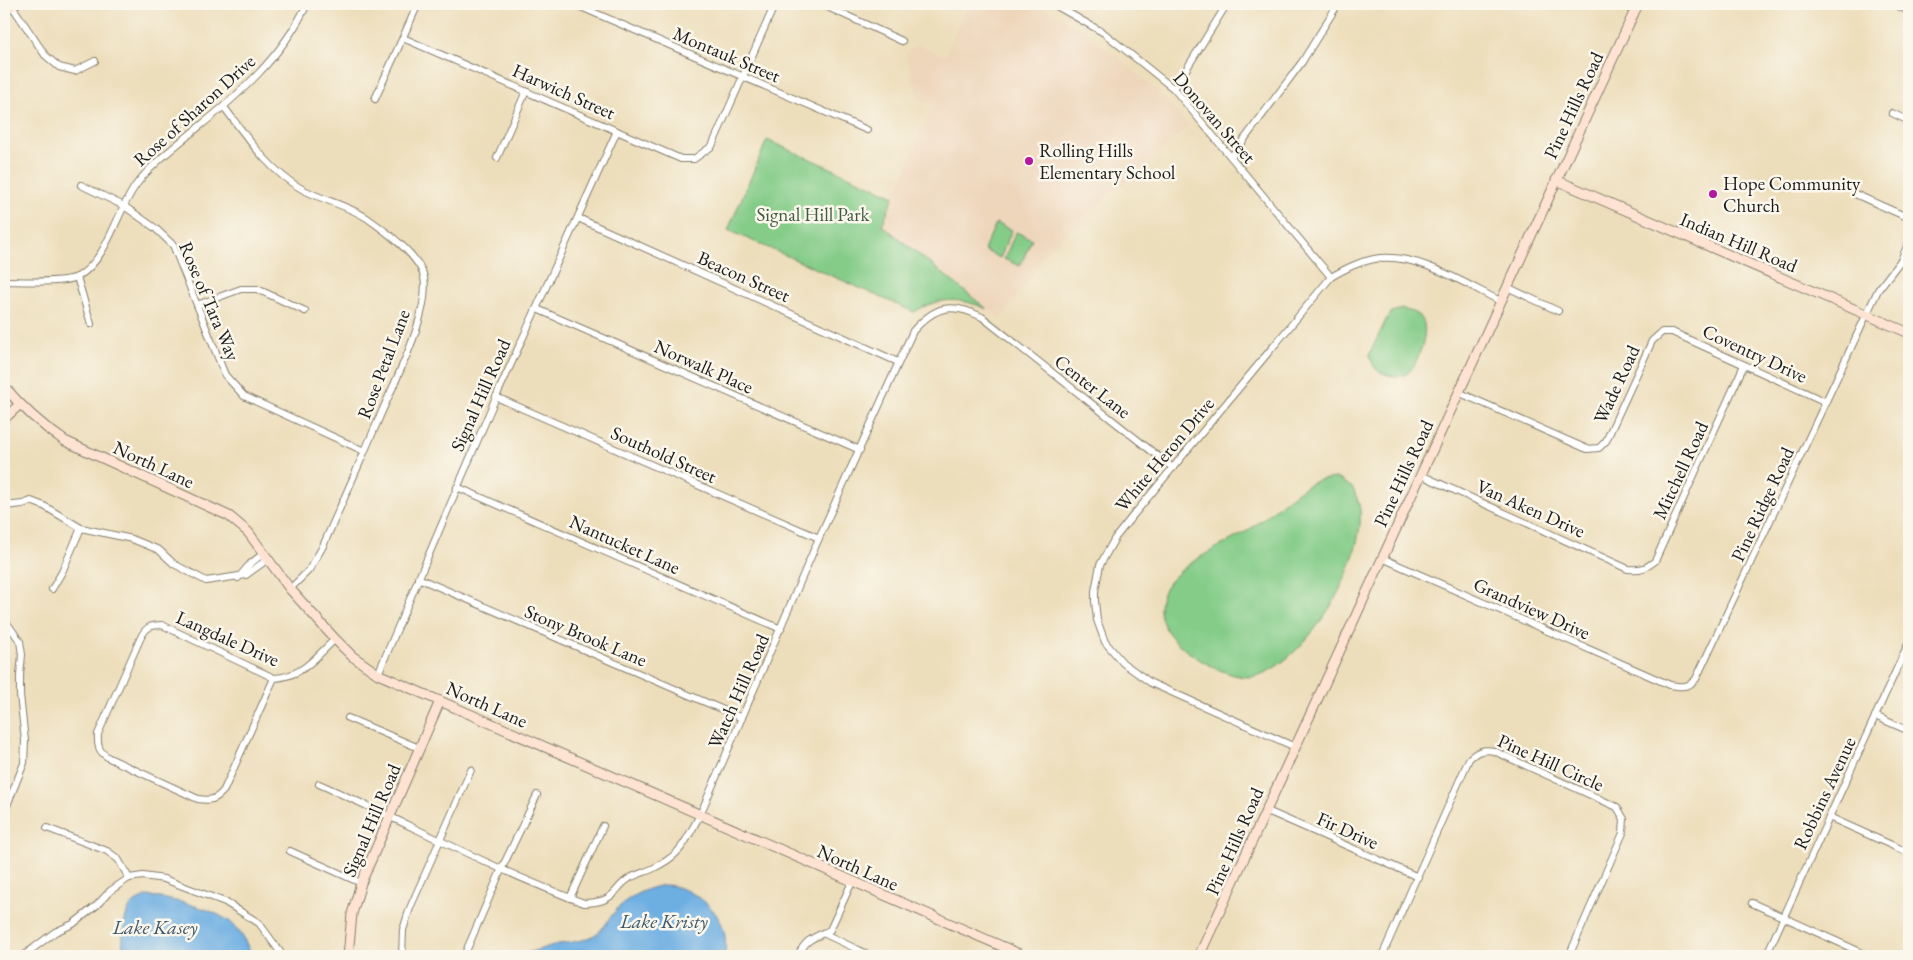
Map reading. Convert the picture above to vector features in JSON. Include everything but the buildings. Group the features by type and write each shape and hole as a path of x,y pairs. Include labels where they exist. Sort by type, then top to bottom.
{"street":[{"name":"Rose of Sharon Drive","path":"78,277 93,263 138,182 152,165 224,107 284,44 300,20 307,4"},
{"path":"375,99 418,4"},
{"name":"Montauk Street","path":"574,4 868,130"},
{"path":"742,77 775,4"},
{"path":"821,4 902,41"},
{"name":"Donovan Street","path":"1053,4 1104,33 1174,89 1331,277"},
{"path":"1174,89 1227,4"},
{"path":"1231,156 1302,62 1338,4"},
{"name":"Pine Hills Road","path":"1199,956 1638,4"},
{"path":"1893,4 1909,11"},
{"path":"4,11 14,5 45,55 59,67 75,71 95,61"},
{"name":"Harwich Street","path":"403,38 681,158 694,159 712,146 742,77"},
{"path":"497,158 526,91"},
{"name":"Rose Petal Lane","path":"224,107 258,150 277,170 301,188 361,214 393,235 416,262 424,275 424,295 417,329 322,548 309,570 290,588"},
{"path":"1892,114 1909,122"},
{"name":"Signal Hill Road","path":"378,674 496,397 617,131"},
{"name":"Indian Hill Road","path":"1556,180 1909,333"},
{"name":"Rose of Tara Way","path":"82,185 124,206 156,228 173,245 225,375 244,396 364,451"},
{"path":"1855,194 1909,218"},
{"name":"Beacon Street","path":"578,218 898,362"},
{"name":"Pine Ridge Road","path":"1670,685 1683,688 1696,679 1878,290 1901,260 1909,242"},
{"name":"White Heron Drive","path":"1295,747 1151,683 1123,663 1105,642 1097,620 1095,601 1100,565 1115,538 1331,277 1354,264 1375,258 1397,258 1427,266 1500,302"},
{"path":"4,281 49,281 78,277 90,324"},
{"path":"1507,287 1558,311"},
{"path":"198,305 241,289 257,289 305,311"},
{"name":"Watch Hill Road","path":"319,784 390,815 439,841 584,904 596,902 612,895 625,881 634,875 669,861 681,850 700,815 819,538 913,331 926,317 944,308 967,310 982,317 996,328"},
{"name":"Norwalk Place","path":"537,309 860,450"},
{"name":"Center Lane","path":"996,328 1172,468"},
{"name":"Wade Road","path":"1458,392 1587,449 1599,448 1606,441 1652,341 1662,332 1672,332"},
{"name":"Coventry Drive","path":"1672,332 1826,402"},
{"name":"Mitchell Road","path":"1628,568 1639,570 1646,568 1654,561 1744,365"},
{"name":"North Lane","path":"4,386 19,405 64,441 229,516 248,532 290,588 335,639 352,656 378,674 1024,956"},
{"name":"Southold Street","path":"496,397 819,538"},
{"path":"4,419 19,405"},
{"name":"Van Aken Drive","path":"1421,475 1628,568"},
{"name":"Nantucket Lane","path":"457,487 781,629"},
{"path":"4,506 31,501 44,506 81,528 132,539 158,550 174,564 206,581 238,578 266,556"},
{"path":"52,589 81,528"},
{"name":"Grandview Drive","path":"1382,558 1670,685"},
{"name":"Stony Brook Lane","path":"418,578 742,718"},
{"path":"4,619 20,641 22,655 20,695 25,741 24,763 4,813"},
{"name":"Langdale Drive","path":"274,678 224,790 219,796 210,801 198,799 109,758 102,754 97,744 98,734 146,628 162,625 274,678 286,678 296,674 335,639"},
{"name":"Robbins Avenue","path":"1766,956 1909,642"},
{"name":"Signal Hill Road","path":"348,956 352,914 361,883 440,701"},
{"path":"1876,716 1909,732"},
{"path":"348,718 419,748"},
{"name":"Pine Hill Circle","path":"1382,956 1469,760 1484,749 1494,751 1617,807 1624,819 1623,833 1569,956"},
{"path":"402,956 402,930 439,841 472,770"},
{"path":"464,956 502,868 537,795"},
{"name":"Fir Drive","path":"1265,810 1418,877"},
{"path":"1829,817 1909,853"},
{"path":"570,898 603,826"},
{"path":"47,828 107,851 118,859 129,878"},
{"path":"290,851 361,883"},
{"path":"23,956 55,932 72,924 97,905 110,891 129,878 143,876 164,879 225,902 259,923 283,956"},
{"path":"798,956 805,944 813,936 830,930 852,882"},
{"path":"1752,903 1869,956"},
{"path":"823,933 871,956"}],"shaded area":[{"name":"Rolling Hills Elementary School","path":"968,4 1038,4 1083,31 1123,61 1162,96 1189,126 1048,249 1001,320 882,225 933,105 919,99 905,54 916,44 945,56"}],"green space":[{"name":"Signal Hill Park","path":"767,140 894,196 882,225 987,309 968,302 950,300 923,307 914,312 728,230"},
{"path":"996,223 1012,230 1000,258 984,250"},
{"path":"1016,232 1032,239 1020,266 1004,259"},
{"path":"1402,309 1415,313 1422,319 1425,331 1424,338 1416,361 1409,372 1392,376 1376,369 1369,355 1387,318 1392,312"},
{"path":"1336,478 1353,488 1360,509 1359,534 1352,561 1335,599 1315,629 1298,649 1267,672 1245,677 1233,675 1206,663 1172,638 1163,623 1160,604 1167,585 1179,572 1247,531 1306,486 1319,480"}],"water":[{"name":"Lake Kristy","path":"666,885 691,893 713,910 722,925 725,940 725,956 518,956 550,946 592,937 603,928 615,911 628,899 647,890"},
{"name":"Lake Kasey","path":"148,896 190,904 211,911 229,921 240,932 252,956 123,956 124,928 127,913 135,902"}],"place":[{"name":"Rolling Hills Elementary School","path":"1029,161"},
{"name":"Hope Community Church","path":"1713,194"}]}
